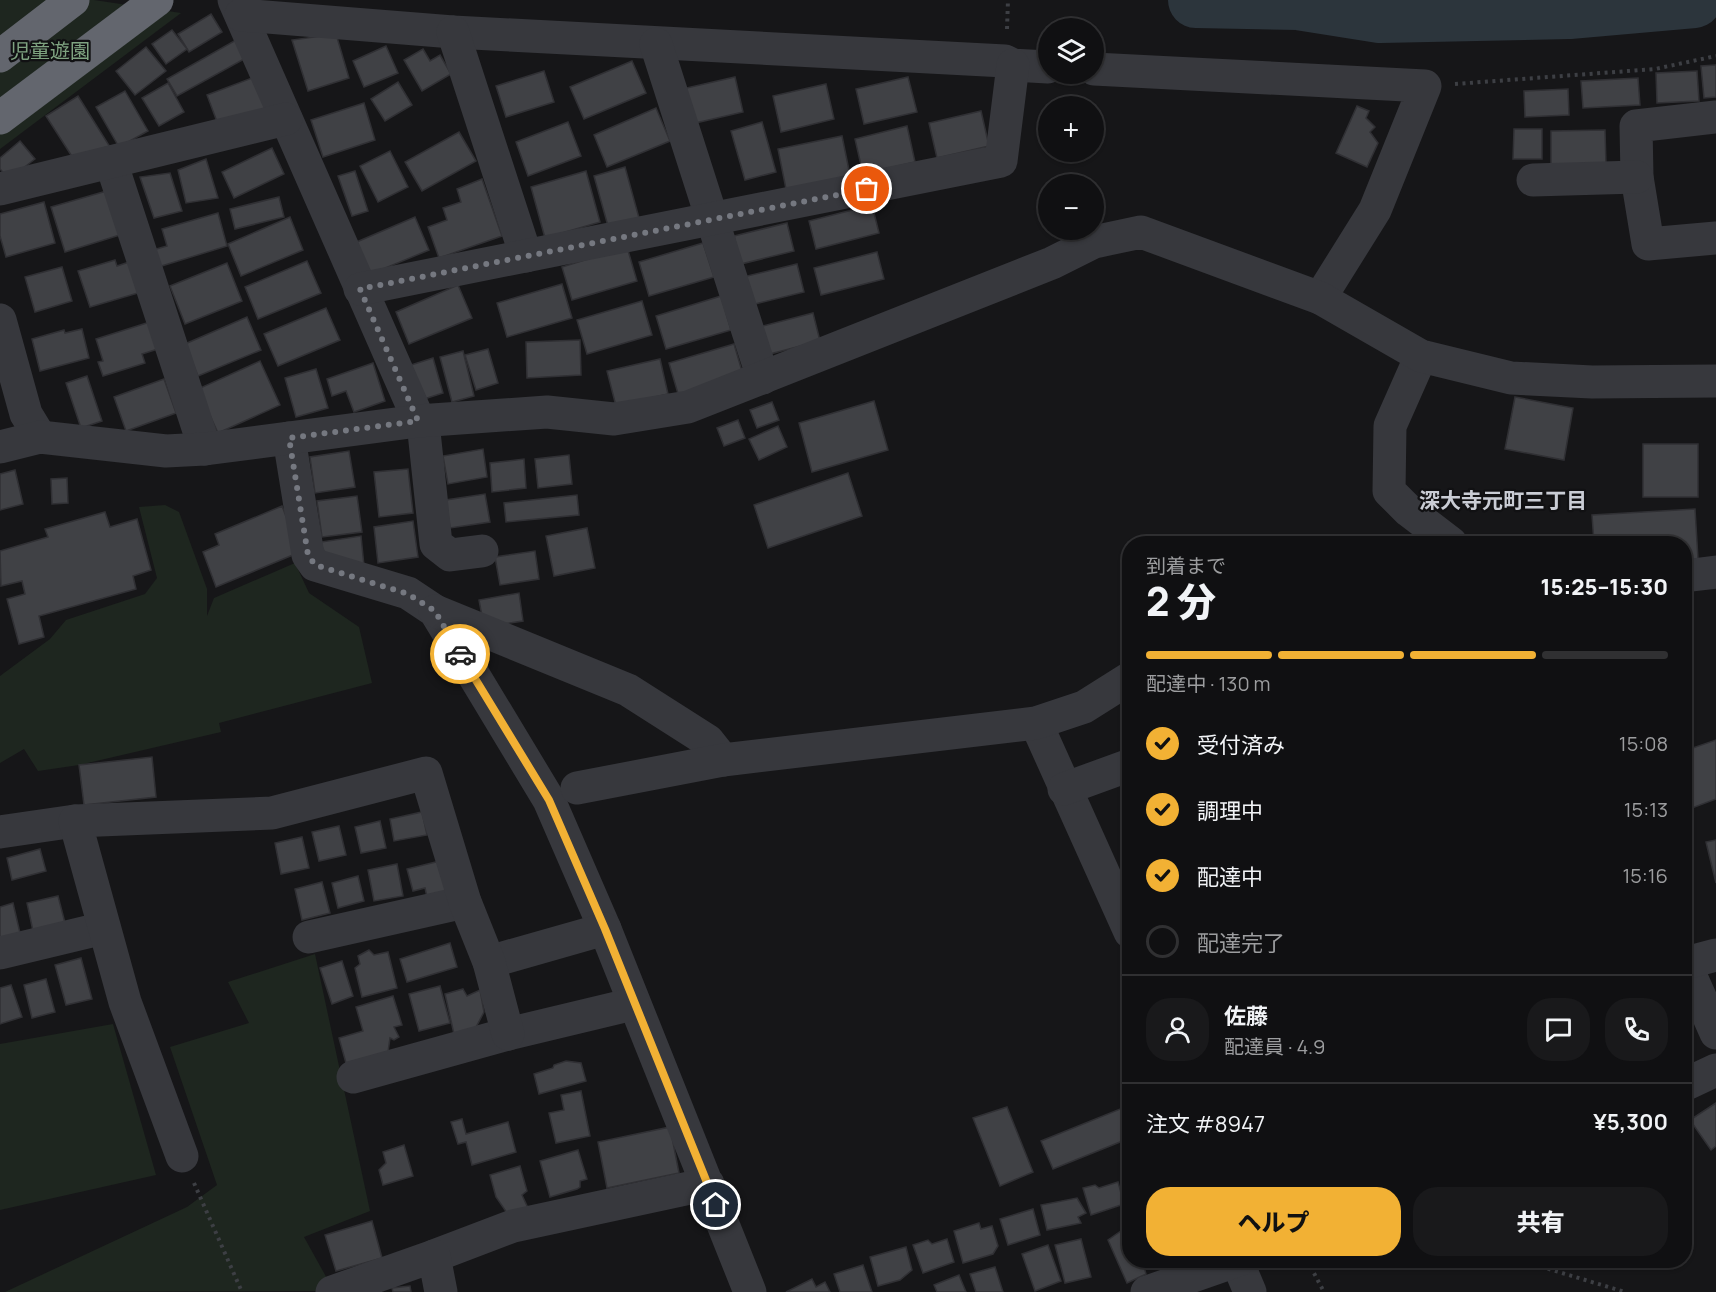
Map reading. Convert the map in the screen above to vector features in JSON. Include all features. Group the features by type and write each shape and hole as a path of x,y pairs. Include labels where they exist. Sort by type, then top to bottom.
{"highway":[{"path":"0,56 73,0"},
{"path":"0,118 157,0"}],"street":[{"path":"237,7 453,32 656,44 1005,61 1010,50"},
{"path":"237,7 424,432 436,544 450,555 482,551"},
{"path":"453,32 526,256"},
{"path":"656,44 763,378"},
{"path":"1010,50 1038,63"},
{"path":"360,289 1001,161 1010,50"},
{"path":"1104,70 1425,86 1375,210 1320,298"},
{"path":"1716,117 1635,126 1637,177 1648,244 1716,238"},
{"path":"0,189 286,119"},
{"path":"111,162 205,449"},
{"path":"1533,180 1637,177"},
{"path":"0,447 40,436 166,451 205,449 418,421 547,412 614,419 688,407 1052,263 1094,242 1141,232 1320,298 1421,356 1511,378 1592,382 1716,381"},
{"path":"0,320 26,414 40,436"},
{"path":"1421,356 1390,426 1389,490 1409,511 1442,536"},
{"path":"289,438 308,555 315,565 408,594 435,611 628,690 708,741 723,760"},
{"path":"1692,575 1716,572"},
{"path":"435,611 549,800 605,929 633,1004 750,1292"},
{"path":"577,788 723,760 1036,723 1084,707 1122,683"},
{"path":"1036,723 1064,789 1122,898"},
{"path":"1064,789 1122,768"},
{"path":"0,832 75,821 273,813 426,773 465,902 489,962 508,1034"},
{"path":"75,821 125,1002 182,1156"},
{"path":"309,937 465,902"},
{"path":"0,953 104,928"},
{"path":"489,962 605,929"},
{"path":"1695,960 1716,1033"},
{"path":"353,1077 508,1034 633,1004"},
{"path":"1692,1081 1716,1070"},
{"path":"332,1292 513,1226 708,1184"},
{"path":"434,1256 441,1292"},
{"path":"1147,1292 1215,1268"},
{"path":"1241,1268 1250,1292"}],"path":[{"path":"1008,0 1010,50"},
{"path":"1425,86 1655,69 1716,56"},
{"path":"182,1156 242,1292"},
{"path":"1311,1268 1324,1292"},
{"path":"1546,1268 1625,1292"}],"green space":[{"name":"児童遊園","path":"0,0 94,0 181,13 0,149"},
{"path":"165,505 179,512 207,589 207,616 214,598 295,563 309,593 359,627 372,683 219,723 221,732 79,765 38,771 24,749 0,763 0,676 50,639 66,620 145,594 157,578 139,507"},
{"path":"315,954 370,1211 304,1237 334,1291 5,1292 187,1207 217,1185 170,1047 249,1023 228,982"},
{"path":"113,1024 156,1175 0,1210 0,1044"}],"building":[{"path":"211,14 222,32 189,52 178,34"},
{"path":"172,30 187,49 166,64 152,44"},
{"path":"336,34 349,78 308,91 292,40"},
{"path":"236,40 246,58 177,96 167,79"},
{"path":"386,46 398,73 364,87 353,61"},
{"path":"146,47 166,71 135,95 116,71"},
{"path":"423,49 430,61 440,55 451,74 422,91 404,60"},
{"path":"632,61 646,93 584,119 570,87"},
{"path":"1716,65 1716,97 1704,98 1701,66"},
{"path":"544,71 554,102 506,117 496,86"},
{"path":"1697,71 1699,101 1657,103 1656,73"},
{"path":"260,75 272,108 219,127 207,95"},
{"path":"735,77 743,112 691,124 682,89"},
{"path":"908,77 917,112 864,124 856,89"},
{"path":"1638,78 1640,105 1583,108 1581,81"},
{"path":"398,82 412,105 385,121 371,99"},
{"path":"168,83 184,112 159,126 142,98"},
{"path":"826,84 834,119 781,132 773,96"},
{"path":"1568,89 1569,115 1525,117 1524,91"},
{"path":"125,91 148,131 119,147 96,107"},
{"path":"78,96 110,147 73,158 46,116"},
{"path":"364,103 375,140 323,157 311,120"},
{"path":"1357,106 1369,111 1366,118 1375,127 1370,132 1378,143 1367,167 1336,153"},
{"path":"656,108 670,141 607,167 594,135"},
{"path":"981,111 989,146 937,158 929,123"},
{"path":"568,122 581,156 528,176 516,142"},
{"path":"762,122 776,172 745,180 731,131"},
{"path":"907,126 915,162 863,174 855,139"},
{"path":"1514,129 1542,129 1542,159 1513,159"},
{"path":"1605,130 1606,165 1551,165 1551,131"},
{"path":"459,132 476,161 422,191 405,162"},
{"path":"842,136 851,180 787,194 778,149"},
{"path":"20,141 35,159 9,179 0,169 0,158"},
{"path":"272,148 284,174 234,198 222,172"},
{"path":"390,151 408,187 378,202 360,166"},
{"path":"206,159 218,198 186,203 178,170"},
{"path":"625,167 639,218 608,226 594,176"},
{"path":"355,171 368,211 352,216 338,176"},
{"path":"586,171 600,222 545,238 531,187"},
{"path":"170,173 182,211 154,218 140,177"},
{"path":"482,179 502,236 439,258 428,227 447,220 443,208 461,202 457,189"},
{"path":"110,190 123,234 65,252 51,207"},
{"path":"279,197 284,217 235,229 230,209"},
{"path":"44,202 55,243 6,257 0,236 0,214"},
{"path":"872,205 879,233 816,249 809,221"},
{"path":"218,213 227,246 155,268 149,251 167,246 162,229"},
{"path":"290,217 303,250 241,276 228,244"},
{"path":"415,217 429,250 366,276 352,244"},
{"path":"787,223 794,251 741,264 734,236"},
{"path":"703,243 714,277 649,296 639,262"},
{"path":"627,247 637,281 572,300 562,267"},
{"path":"877,252 884,279 821,295 814,268"},
{"path":"115,260 117,266 132,261 138,293 90,307 78,271"},
{"path":"307,261 321,293 258,319 245,287"},
{"path":"227,263 242,301 185,324 170,286"},
{"path":"797,264 804,292 751,305 743,277"},
{"path":"62,267 72,301 35,312 25,277"},
{"path":"562,284 572,318 507,337 497,303"},
{"path":"458,285 472,318 409,344 396,312"},
{"path":"721,296 731,330 666,349 656,316"},
{"path":"642,301 652,335 587,354 577,320"},
{"path":"326,308 340,340 278,366 264,334"},
{"path":"813,313 820,341 766,355 759,327"},
{"path":"247,317 261,350 198,376 185,344"},
{"path":"153,321 161,348 142,354 145,363 103,376 98,362 103,361 96,339"},
{"path":"82,329 89,358 40,371 32,339 64,330 65,333"},
{"path":"580,340 581,375 527,378 526,342"},
{"path":"734,344 744,378 679,397 669,363"},
{"path":"488,349 498,383 476,390 465,355"},
{"path":"463,351 474,396 452,402 440,357"},
{"path":"433,358 443,393 421,400 411,365"},
{"path":"660,359 668,394 616,406 607,371"},
{"path":"260,361 280,405 218,433 198,389"},
{"path":"373,363 385,401 354,412 346,391 332,396 327,379"},
{"path":"316,369 328,408 296,417 285,378"},
{"path":"87,376 102,421 81,428 66,383"},
{"path":"164,379 176,413 126,431 114,397"},
{"path":"1515,397 1573,408 1564,460 1505,449"},
{"path":"874,401 888,450 812,472 799,423"},
{"path":"772,402 779,420 757,428 750,410"},
{"path":"738,420 745,438 724,446 717,428"},
{"path":"778,426 787,447 759,460 749,439"},
{"path":"1643,444 1698,444 1698,497 1643,497"},
{"path":"483,449 487,477 448,484 443,456"},
{"path":"349,451 355,487 315,493 310,457"},
{"path":"569,455 572,484 538,488 535,459"},
{"path":"524,459 526,488 492,492 490,463"},
{"path":"408,469 413,513 379,517 374,472"},
{"path":"15,470 23,504 0,510 0,474"},
{"path":"848,473 862,516 768,548 754,505"},
{"path":"67,478 68,503 52,504 51,479"},
{"path":"485,494 490,522 450,528 446,500"},
{"path":"577,495 579,515 506,522 504,503"},
{"path":"357,496 362,532 322,537 317,501"},
{"path":"282,506 300,552 216,587 203,552 219,545 215,534"},
{"path":"1695,509 1698,559 1692,559 1692,536 1594,536 1592,515"},
{"path":"105,512 110,527 137,519 151,570 133,576 136,589 39,616 44,637 19,644 7,599 25,594 22,581 1,586 0,551 48,537 45,529"},
{"path":"413,521 418,557 378,563 374,527"},
{"path":"587,528 595,568 554,576 546,536"},
{"path":"361,536 364,566 325,558 321,542"},
{"path":"535,551 539,579 500,585 495,557"},
{"path":"519,593 523,621 484,627 479,600"},
{"path":"1716,740 1716,799 1692,808 1692,748"},
{"path":"152,757 156,797 84,805 79,765"},
{"path":"422,812 427,835 394,841 390,819"},
{"path":"380,821 386,848 361,853 355,827"},
{"path":"339,826 346,855 319,861 312,832"},
{"path":"302,837 309,868 281,874 275,843"},
{"path":"1716,840 1716,883 1706,842"},
{"path":"40,849 46,871 12,880 7,858"},
{"path":"440,861 448,892 427,897 425,888 413,891 407,869"},
{"path":"397,864 403,896 374,901 368,870"},
{"path":"358,876 364,901 338,908 332,883"},
{"path":"322,882 330,913 302,920 295,889"},
{"path":"58,896 65,923 33,931 27,903"},
{"path":"13,903 20,933 0,938 0,907"},
{"path":"450,943 457,967 407,982 400,959"},
{"path":"369,950 374,955 388,952 397,988 362,997 355,968 360,964 358,956"},
{"path":"81,958 92,999 66,1005 55,965"},
{"path":"342,961 353,996 332,1004 320,968"},
{"path":"46,979 55,1012 32,1018 24,985"},
{"path":"11,985 22,1017 0,1024 0,988"},
{"path":"440,986 450,1023 419,1031 409,994"},
{"path":"463,989 467,996 480,990 484,1012 475,1029 454,1034 445,994"},
{"path":"393,996 402,1025 394,1027 399,1037 394,1040 390,1038 388,1052 346,1063 339,1038 363,1031 356,1007"},
{"path":"566,1061 581,1063 586,1081 539,1094 534,1074"},
{"path":"581,1091 590,1136 556,1143 549,1113 564,1110 561,1095"},
{"path":"1716,1103 1716,1146 1711,1150 1692,1123 1692,1119"},
{"path":"1007,1107 1033,1172 1000,1186 973,1118"},
{"path":"1122,1108 1122,1141 1053,1169 1041,1141"},
{"path":"462,1119 466,1134 508,1122 516,1152 472,1165 466,1142 458,1144 451,1122"},
{"path":"670,1127 679,1173 607,1188 598,1142"},
{"path":"404,1145 413,1176 383,1185 379,1170 386,1163 383,1152"},
{"path":"578,1150 587,1179 580,1181 580,1187 577,1189 550,1197 540,1161"},
{"path":"520,1166 527,1191 522,1195 528,1208 507,1213 496,1197 490,1175"},
{"path":"1118,1182 1122,1205 1091,1215 1083,1188 1095,1185 1099,1188"},
{"path":"1077,1198 1086,1213 1078,1217 1081,1223 1047,1230 1041,1205"},
{"path":"1033,1209 1040,1235 1008,1245 1000,1219"},
{"path":"372,1221 382,1258 336,1271 325,1235"},
{"path":"979,1223 981,1229 992,1226 998,1246 993,1254 963,1263 954,1231"},
{"path":"1121,1231 1122,1268 1144,1268 1146,1274 1127,1283 1108,1240"},
{"path":"947,1239 954,1262 923,1273 913,1245 928,1240 932,1244"},
{"path":"1081,1239 1091,1277 1065,1283 1055,1245"},
{"path":"1048,1245 1061,1281 1035,1291 1022,1254"},
{"path":"906,1247 912,1270 900,1280 878,1286 870,1257"},
{"path":"863,1265 872,1292 840,1292 834,1274"},
{"path":"995,1267 1003,1292 976,1292 970,1274"},
{"path":"959,1275 966,1292 937,1292 934,1285"},
{"path":"812,1279 816,1287 825,1282 830,1292 786,1292"},
{"path":"410,1286 411,1292 393,1292 392,1288"}],"waterway":[{"path":"1196,0 1298,2 1380,15 1569,11 1694,0"}],"way so far":[{"path":"460,654 435,611 408,594 315,565 308,555 289,438 418,421 360,289 867,189"}],"district":[{"name":"深大寺元町三丁目","path":"1503,500"}],"route":[{"path":"460,654 490,707 549,800 605,929 633,1004 716,1205"}]}
